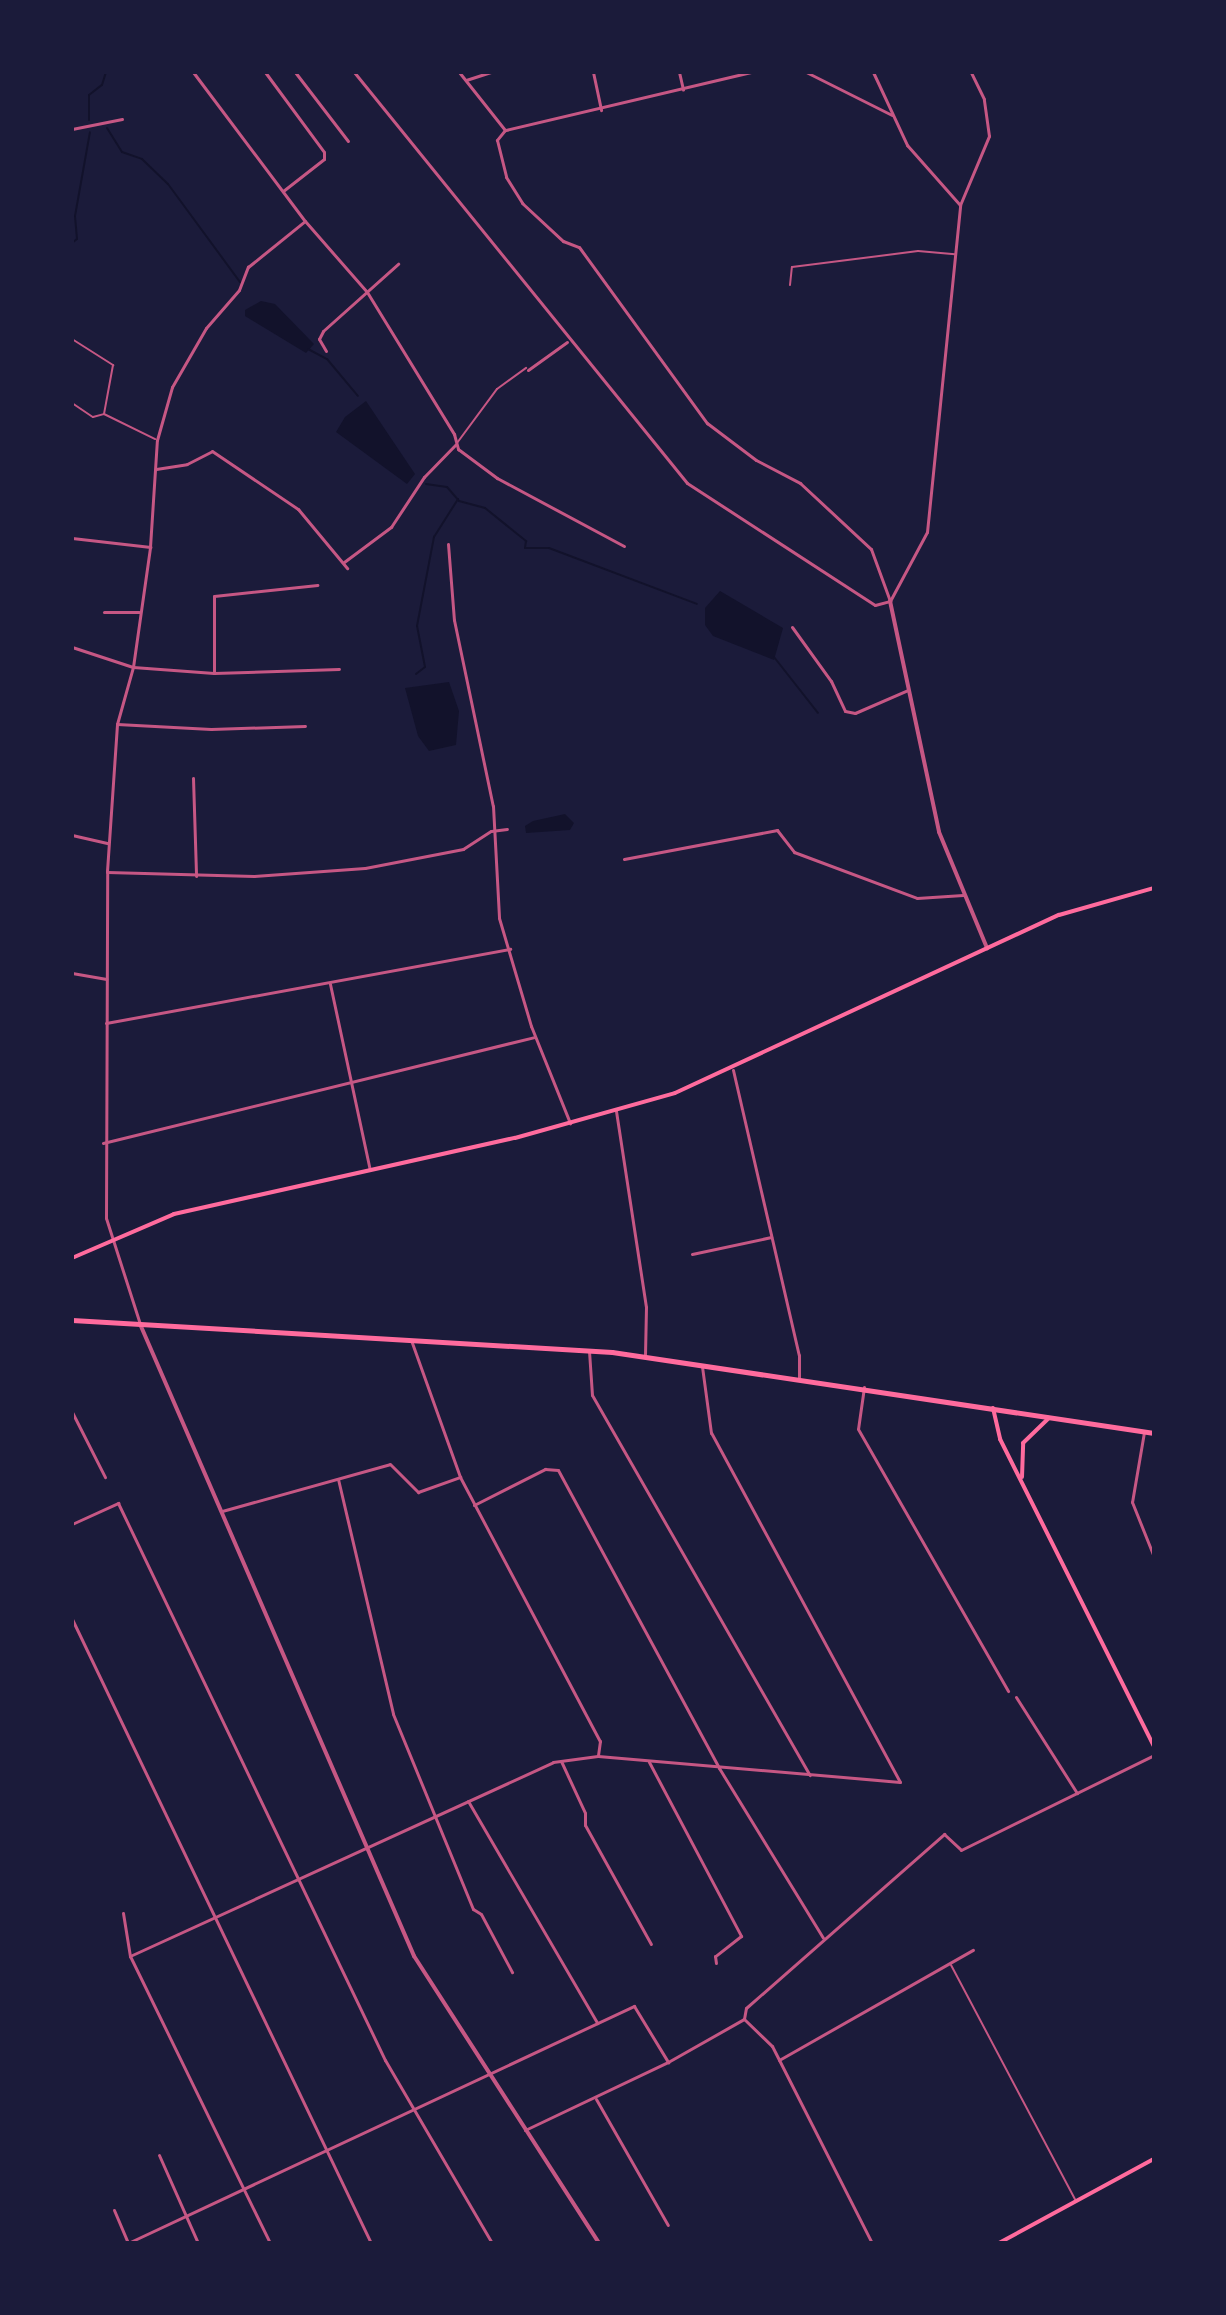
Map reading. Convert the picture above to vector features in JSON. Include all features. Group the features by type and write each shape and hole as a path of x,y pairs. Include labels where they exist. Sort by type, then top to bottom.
{"main road":[{"path":"72,1258 111,1239 218,1203 616,1111 733,1070 987,948 1090,903 1154,888"},
{"path":"72,1320 645,1356 1154,1433"},
{"path":"993,1408 993,1421 1154,1746"},
{"path":"1023,1483 1023,1443 1051,1417"},
{"path":"999,2243 1154,2159"}],"street":[{"path":"193,72 305,221 367,292 457,444 497,478 624,546"},
{"path":"265,72 324,152 324,159 283,191"},
{"path":"295,72 348,141"},
{"path":"354,72 568,341 687,483 875,605 890,601 927,532 960,205 989,136 984,99 971,72"},
{"path":"459,72 505,130"},
{"path":"466,80 491,72"},
{"path":"593,72 601,110"},
{"path":"679,72 683,90"},
{"path":"751,72 601,110 505,130 497,140 506,177 522,203 563,241 579,247 707,423 756,460 800,483 871,549 890,601 939,832 987,948"},
{"path":"806,72 893,115"},
{"path":"873,72 907,145 960,205"},
{"path":"72,129 122,119"},
{"path":"305,221 248,267 239,290 206,328 172,387 157,440 150,547 133,667 117,724 108,843 103,1143 111,1239 140,1324 365,1846 427,1981 599,2243"},
{"path":"326,351 319,339 323,331 398,264"},
{"path":"527,369 568,341"},
{"path":"344,562 391,527 424,477 457,444"},
{"path":"156,469 187,464 212,451 292,503 347,568"},
{"path":"72,538 150,547"},
{"path":"448,544 451,601 488,778 499,918 535,1037 570,1123"},
{"path":"214,673 214,596 317,585"},
{"path":"104,612 139,612"},
{"path":"792,627 831,681 845,711 855,713 908,690"},
{"path":"72,647 133,667 214,673 339,669"},
{"path":"117,724 211,729 305,726"},
{"path":"193,778 196,876"},
{"path":"107,872 196,876 297,875 389,865 463,849 491,831 507,829"},
{"path":"624,859 777,830 794,852 917,898 963,895"},
{"path":"72,835 108,843"},
{"path":"106,1023 510,949"},
{"path":"72,973 106,979"},
{"path":"330,984 370,1170"},
{"path":"103,1143 535,1037"},
{"path":"733,1070 799,1355 799,1377"},
{"path":"616,1111 646,1307 645,1356"},
{"path":"692,1254 771,1237"},
{"path":"411,1340 460,1477 600,1741 598,1756"},
{"path":"589,1351 592,1395 810,1775"},
{"path":"130,1956 365,1846 561,1761 598,1756 894,1783 901,1776 711,1434 702,1363"},
{"path":"864,1387 858,1429 1008,1691"},
{"path":"72,1412 105,1477"},
{"path":"72,1433 80,1429"},
{"path":"1144,1432 1132,1502 1154,1557"},
{"path":"222,1511 390,1464 418,1492 460,1477"},
{"path":"474,1505 545,1469 558,1470 719,1768 824,1939"},
{"path":"338,1479 393,1714 473,1909 481,1914 512,1972"},
{"path":"72,1524 118,1503 411,2108 492,2243"},
{"path":"1149,1545 1154,1543"},
{"path":"72,1619 371,2243"},
{"path":"1016,1697 1077,1793"},
{"path":"744,2019 746,2008 944,1834 961,1850 1154,1755"},
{"path":"561,1761 585,1813 585,1825 651,1944"},
{"path":"649,1762 740,1933 715,1956 716,1963"},
{"path":"468,1801 597,2023"},
{"path":"123,1913 130,1956 270,2243"},
{"path":"779,2060 973,1950"},
{"path":"114,2210 128,2243 486,2072 634,2006 668,2062"},
{"path":"744,2019 779,2060 872,2243"},
{"path":"524,2130 596,2099 744,2019"},
{"path":"596,2099 668,2225"},
{"path":"159,2155 198,2243"}],"lane":[{"path":"790,285 792,267 918,251 955,254"},
{"path":"72,339 113,365 104,414"},
{"path":"457,444 497,389 527,369"},
{"path":"72,403 93,417 104,414 157,440"},
{"path":"950,1964 1076,2201"}],"shaded area":[{"path":"261,301 275,304 314,344 306,353 245,316 245,310"},
{"path":"366,401 415,474 407,484 336,432 345,417"},
{"path":"720,591 783,628 774,660 713,636 705,625 705,608"},
{"path":"449,682 459,711 456,745 429,751 418,736 405,688"},
{"path":"565,814 574,823 570,830 526,833 525,826 533,821"}],"waterway":[{"path":"89,120 89,95 102,85 106,72"},
{"path":"107,128 122,152 142,159 168,184 240,282"},
{"path":"72,243 77,239 75,216 90,132"},
{"path":"308,349 327,359 358,396"},
{"path":"426,484 447,487 459,501 485,508 526,541 525,548 549,548 697,604"},
{"path":"416,674 425,667 417,626 434,537 458,499"},
{"path":"774,657 818,713"}]}
